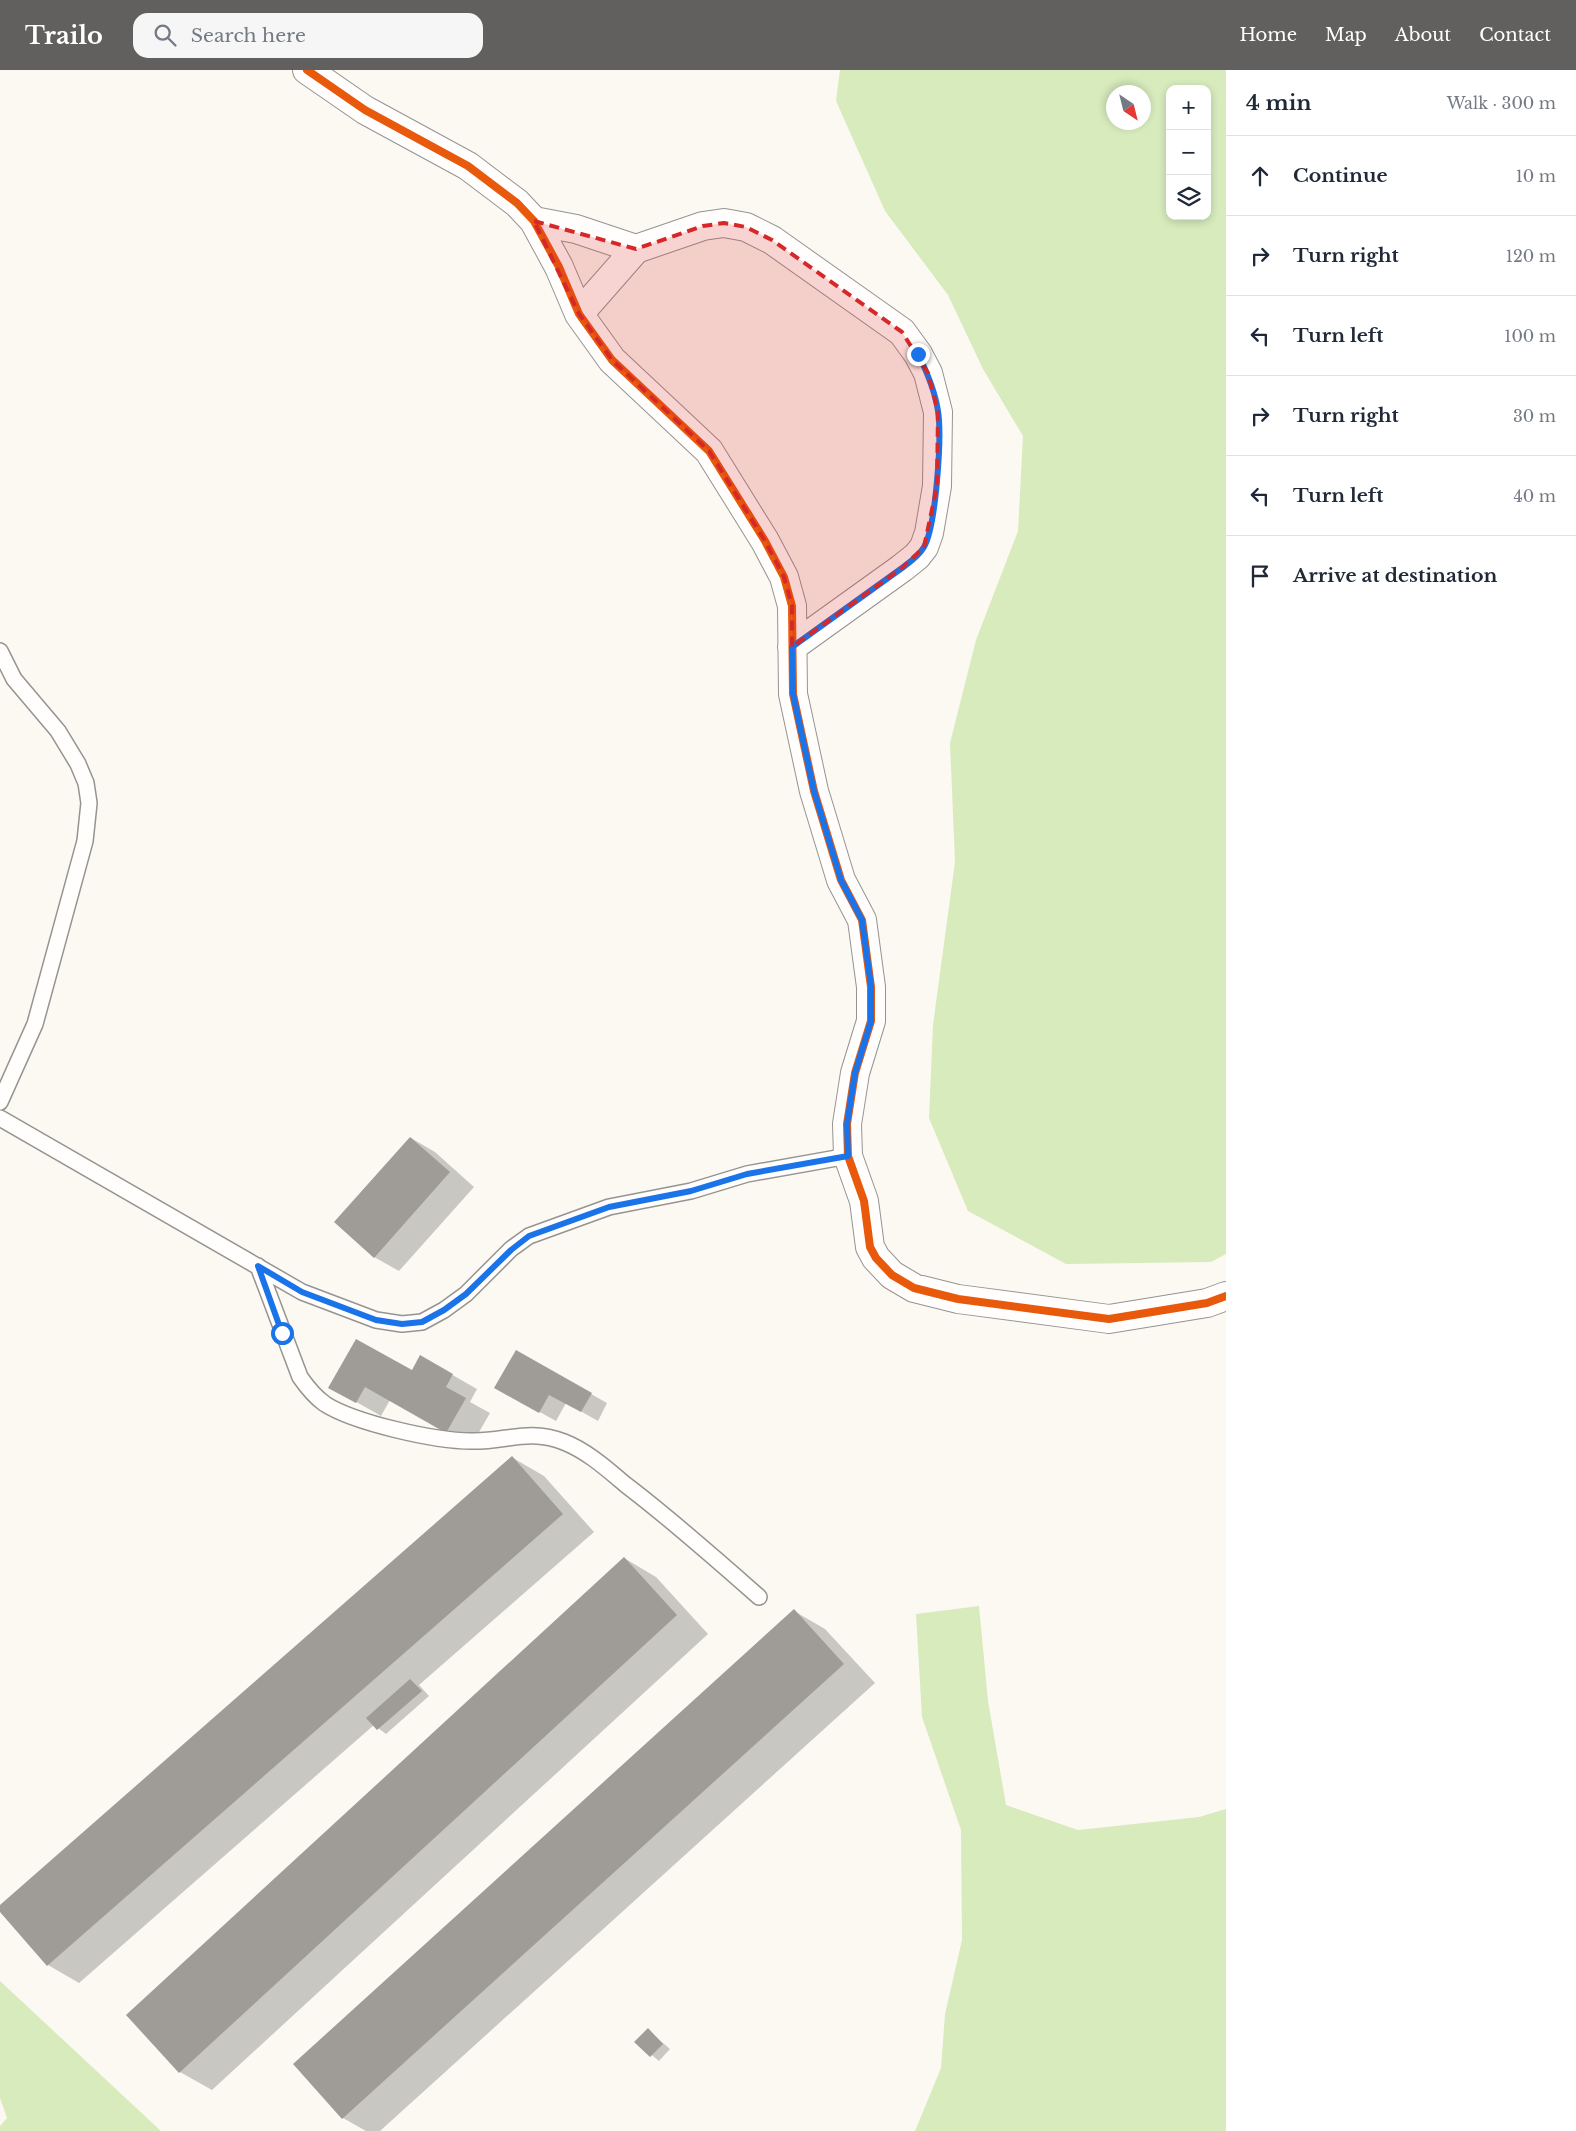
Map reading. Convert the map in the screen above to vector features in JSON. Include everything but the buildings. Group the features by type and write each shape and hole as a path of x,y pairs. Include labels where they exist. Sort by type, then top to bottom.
{"street":[{"path":"307,70 365,110 468,166 517,203 534,220 559,267 579,314 612,360 708,451 765,541 784,577 792,606 793,694 814,791 841,880 862,920 871,986 871,1021 855,1073 847,1124 848,1156 864,1201 870,1247 883,1266 901,1282 914,1288 958,1299 1109,1319 1207,1303 1226,1296"},
{"path":"534,220 576,230 636,249"},
{"path":"579,314 636,249 703,226 724,223 746,227 772,240 902,332 918,354 928,373 938,412 937,486 929,533 924,546 917,556 902,568 792,647"}],"lane":[{"path":"0,650 14,679 58,731 78,764 86,782 89,804 85,840 35,1024 0,1102"},
{"path":"0,1118 302,1292 376,1320 402,1324 422,1322 444,1310 466,1294 511,1250 529,1236 609,1207 691,1191 747,1174 848,1156"},
{"path":"258,1266 300,1377 310,1391 325,1404 344,1414 402,1431 471,1441 531,1434 547,1436 566,1442 584,1452 672,1520 760,1597"}],"highlighted area":[{"path":"534,221 636,249 703,226 724,223 746,227 772,240 902,332 928,373 938,412 937,486 924,547 902,568 792,647 792,606 784,577 765,541 709,451 612,360 579,314"}],"green space":[{"path":"840,70 1226,70 1226,1254 1211,1262 1066,1264 968,1211 929,1118 933,1025 955,862 950,743 976,640 1018,531 1023,436 983,369 948,295 885,211 836,101"},
{"path":"979,1606 988,1701 1006,1805 1078,1830 1199,1817 1226,1809 1226,2131 915,2131 941,2068 945,2014 962,1940 961,1830 922,1717 916,1614"},
{"path":"0,1981 161,2131 0,2131 0,2126 7,2118 0,2098"}],"cycle path":[{"path":"307,70 365,110 468,166 517,203 534,221 559,267 579,314 612,360 709,451 765,541 784,577 792,606 793,694 814,791 841,880 862,920 871,987 871,1021 855,1073 847,1124 848,1156 864,1201 870,1247 876,1258 892,1275 914,1288 958,1299 1109,1319 1207,1303 1226,1296"}],"route":[{"path":"282,1333 258,1266 302,1292 376,1320 402,1324 422,1322 444,1310 466,1294 511,1250 529,1236 609,1207 691,1191 747,1174 848,1156 847,1124 855,1073 871,1021 871,986 862,920 841,880 814,791 793,694 792,647 902,568 917,556 924,546 929,533 937,486 938,412 928,373 918,354"}]}
